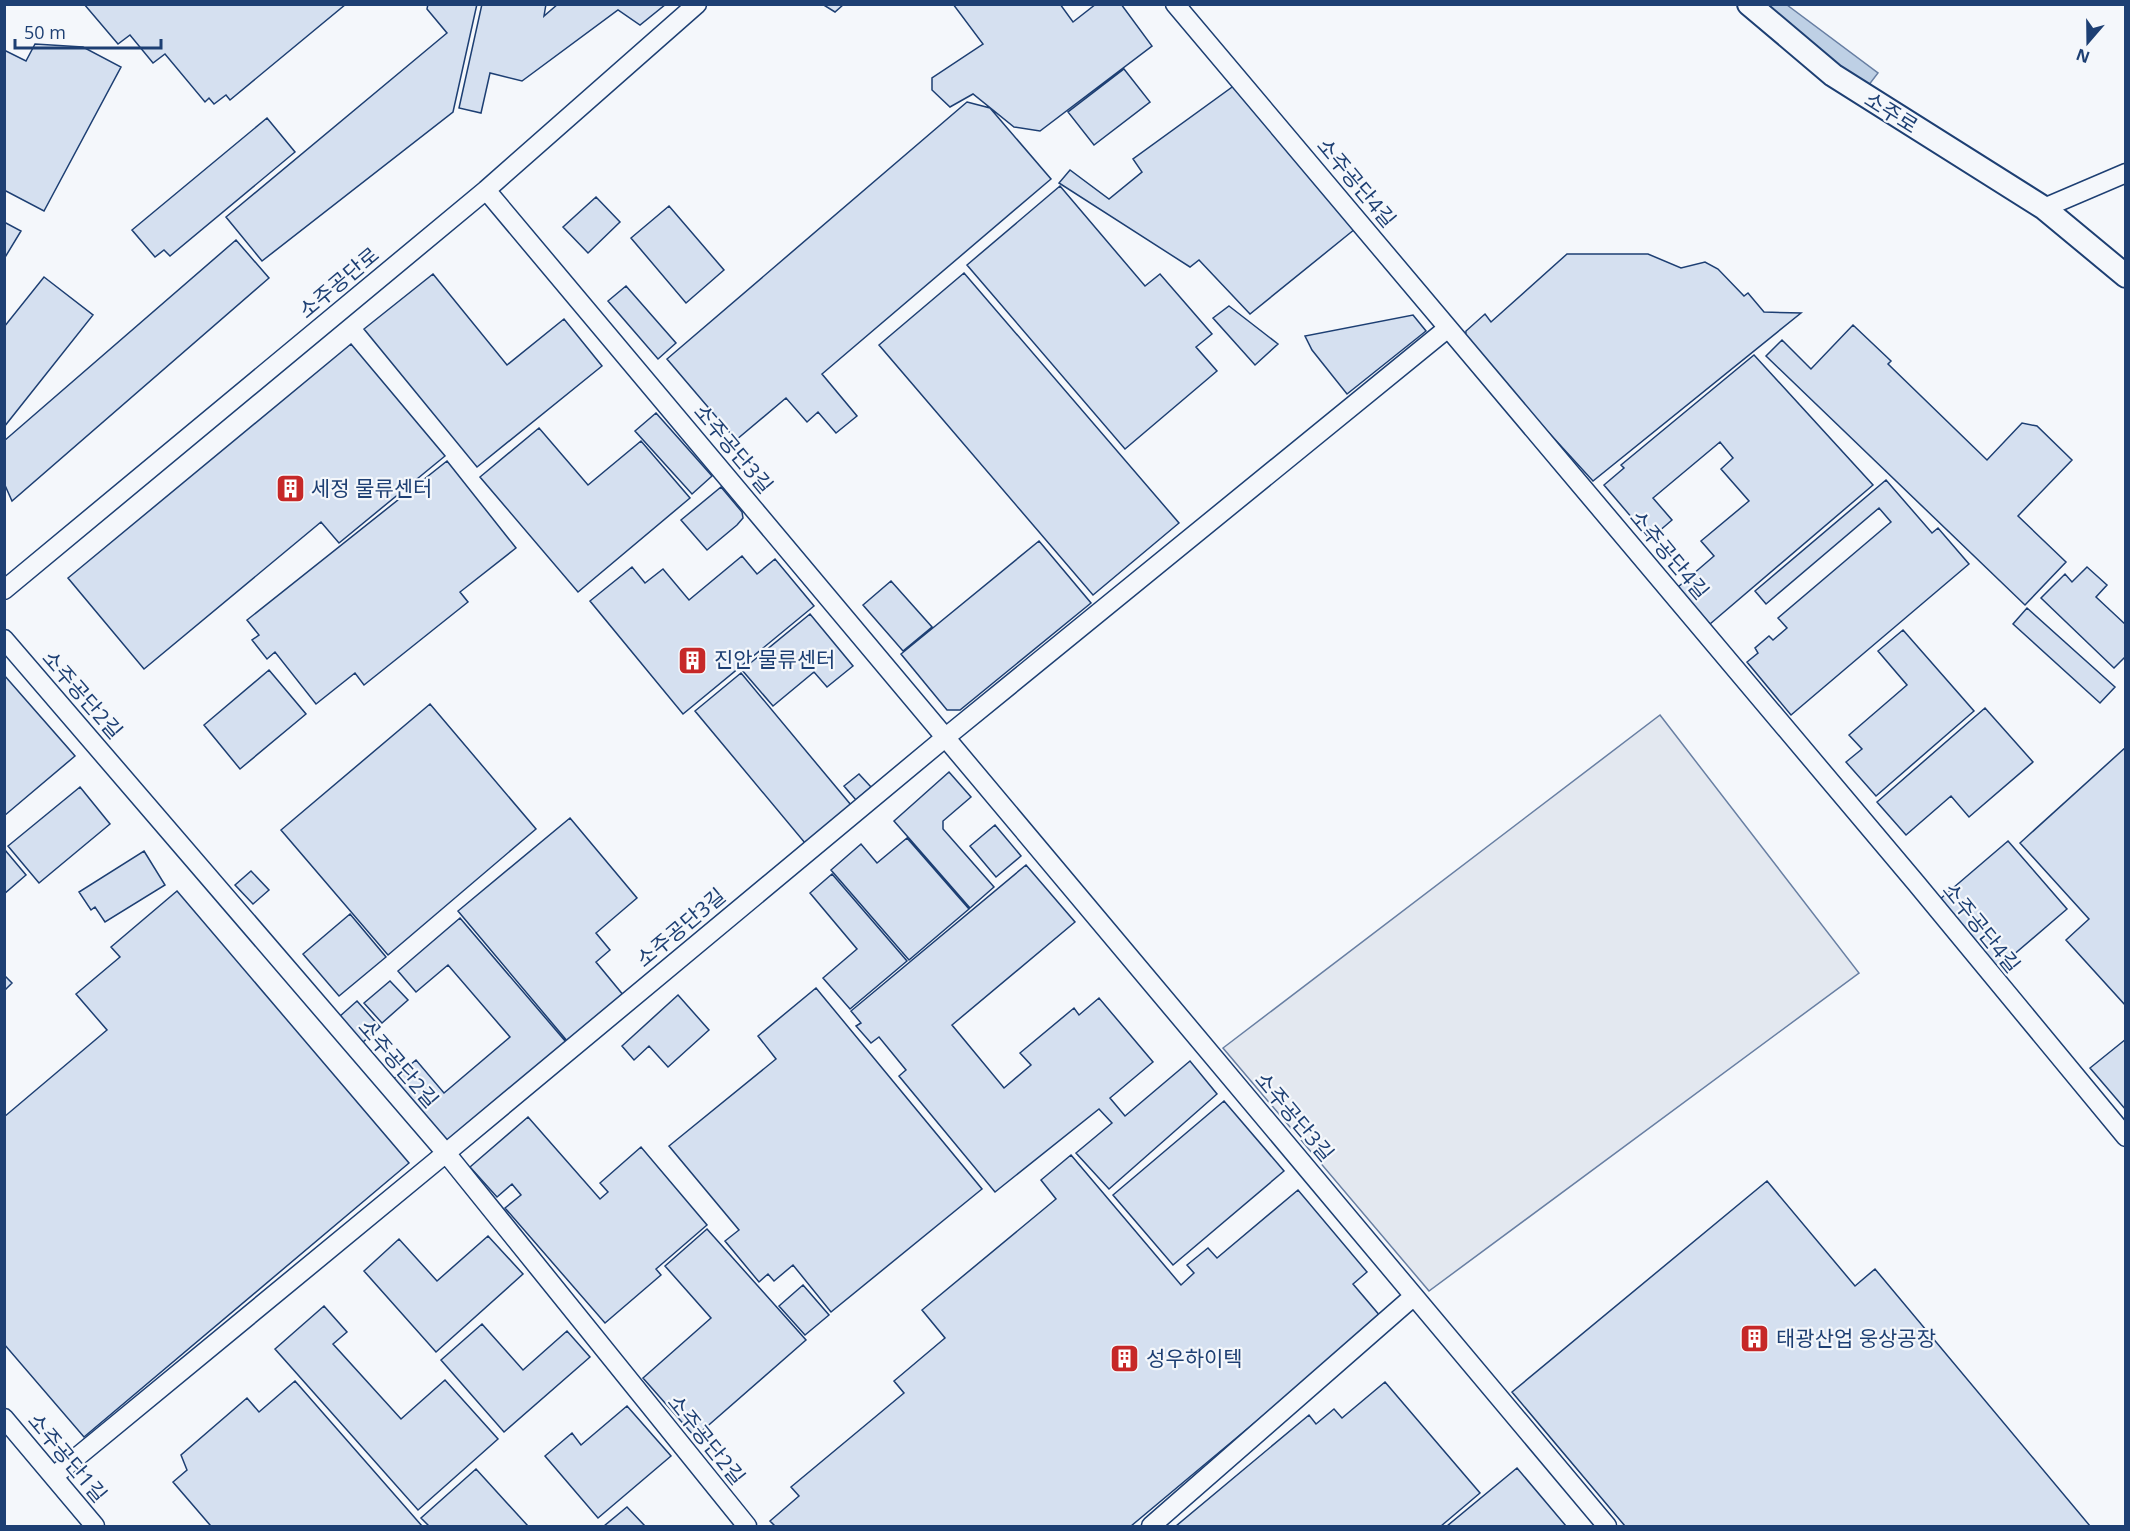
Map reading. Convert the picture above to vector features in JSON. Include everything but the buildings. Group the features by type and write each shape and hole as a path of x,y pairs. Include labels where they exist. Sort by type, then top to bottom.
{"street":[{"name":"소주공단로","path":"4,590 486,190 697,4"},
{"name":"소주공단4길","path":"1175,4 1908,874 2126,1137"},
{"name":"소주로","path":"1749,4 1833,75 2044,208 2126,276"},
{"path":"2044,208 2126,173"},
{"name":"소주공단3길","path":"486,190 1607,1527"},
{"path":"946,737 1448,328"},
{"name":"소주공단2길","path":"4,639 446,1153 747,1527"},
{"name":"소주공단3길","path":"54,1476 946,737"},
{"path":"1151,1527 1414,1296"},
{"name":"소주공단1길","path":"4,1418 95,1527"}],"shaded area":[{"path":"1660,715 1859,973 1429,1291 1223,1048"}],"water":[{"path":"1757,5 1787,5 1878,73 1865,90"}],"place":[{"name":"세정 물류센터","path":"290,489"},
{"name":"진안 물류센터","path":"693,660"},
{"name":"태광산업 웅상공장","path":"1755,1339"},
{"name":"성우하이텍","path":"1125,1359"}]}
